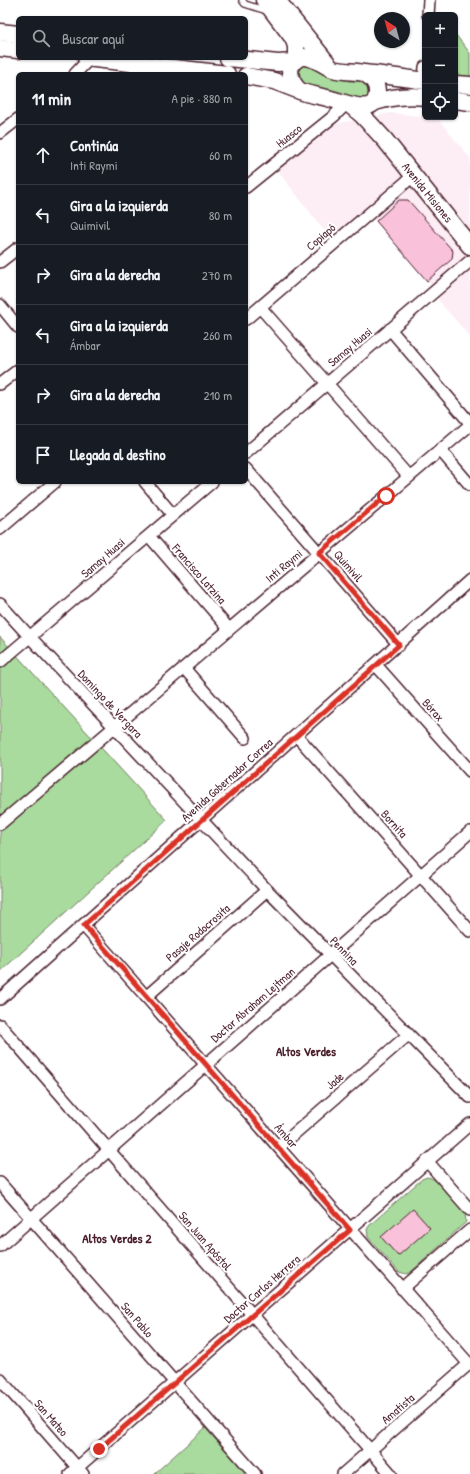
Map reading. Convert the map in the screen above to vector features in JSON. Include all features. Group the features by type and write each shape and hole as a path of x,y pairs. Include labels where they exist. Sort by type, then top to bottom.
{"main road":[{"path":"264,0 276,6 323,59 334,69"},
{"path":"276,6 296,46 295,61 291,68 290,76 293,84 300,91"},
{"path":"0,32 16,34"},
{"path":"0,48 16,50"},
{"path":"248,60 278,63 295,61 302,57 311,58 334,69 364,73 422,76"},
{"path":"107,60 209,72"},
{"name":"Avenida Misiones","path":"364,73 370,76 376,84 377,92 375,115 385,140"},
{"path":"248,76 274,81 300,91 348,104 366,106 389,98 410,95 422,97"},
{"path":"458,84 470,85"},
{"path":"458,100 470,102"},
{"name":"Avenida Misiones","path":"348,104 362,115 385,140 470,246"}],"street":[{"path":"428,12 429,0"},
{"path":"77,72 88,60"},
{"name":"Huasco","path":"248,185 348,104"},
{"path":"0,133 16,121"},
{"name":"Copiapó","path":"248,317 413,176"},
{"path":"0,262 16,250"},
{"name":"Samay Huasi","path":"248,451 470,261"},
{"path":"0,305 16,325"},
{"path":"260,306 409,477"},
{"path":"390,329 470,424"},
{"path":"0,384 16,372"},
{"name":"Inti Raymi","path":"0,824 470,424"},
{"path":"440,450 470,486"},
{"name":"Quimivil","path":"248,471 399,645"},
{"path":"0,529 53,484"},
{"path":"147,484 173,515"},
{"name":"Samay Huasi","path":"0,662 210,484"},
{"name":"Francisco Latzina","path":"149,536 229,629"},
{"name":"Avenida Gobernador Correa","path":"0,999 297,736 470,580"},
{"name":"Domingo de Vergara","path":"0,604 201,821"},
{"name":"Bórax","path":"376,665 470,771"},
{"path":"184,668 245,738"},
{"name":"Bornita","path":"297,736 422,875 470,931"},
{"name":"Pennina","path":"201,821 470,1097"},
{"name":"Doctor Abraham Lejtman","path":"0,1246 470,832"},
{"name":"Pasaje Rodocrosita","path":"146,996 267,890"},
{"name":"Ámbar","path":"84,925 469,1364"},
{"name":"San Juan Apóstol","path":"0,1025 391,1474"},
{"name":"Jade","path":"279,1147 408,1035"},
{"name":"Doctor Carlos Herrera","path":"77,1472 175,1382 470,1124"},
{"path":"428,1162 470,1210"},
{"name":"San Pablo","path":"0,1183 255,1474"},
{"path":"402,1289 470,1230"},
{"name":"Amatista","path":"343,1474 469,1364"},
{"name":"San Mateo","path":"0,1379 77,1472"}],"lane":[{"path":"242,0 246,4 276,6"}],"shaded area":[{"path":"390,113 422,116 422,120 439,120 470,158 470,337 440,302 430,284 372,218 331,239 277,170 335,124"}],"green space":[{"path":"458,38 470,53 470,77 458,76"},
{"path":"303,63 347,79 348,81 363,81 372,90 365,103 305,85 301,83 297,71"},
{"path":"0,637 167,820 0,972"},
{"path":"427,1177 436,1181 465,1214 466,1222 411,1272 407,1274 399,1272 368,1237 367,1229 422,1179"},
{"path":"205,1428 247,1474 154,1474"}],"building":[{"path":"399,200 408,200 453,251 452,259 427,281 376,221"},
{"path":"413,1209 430,1228 398,1256 381,1237"}],"district":[{"name":"Altos Verdes","path":"306,1051"},
{"name":"Altos Verdes 2","path":"117,1238"}],"route":[{"path":"99,1449 350,1230 84,925 399,645 319,553 386,496"}]}
